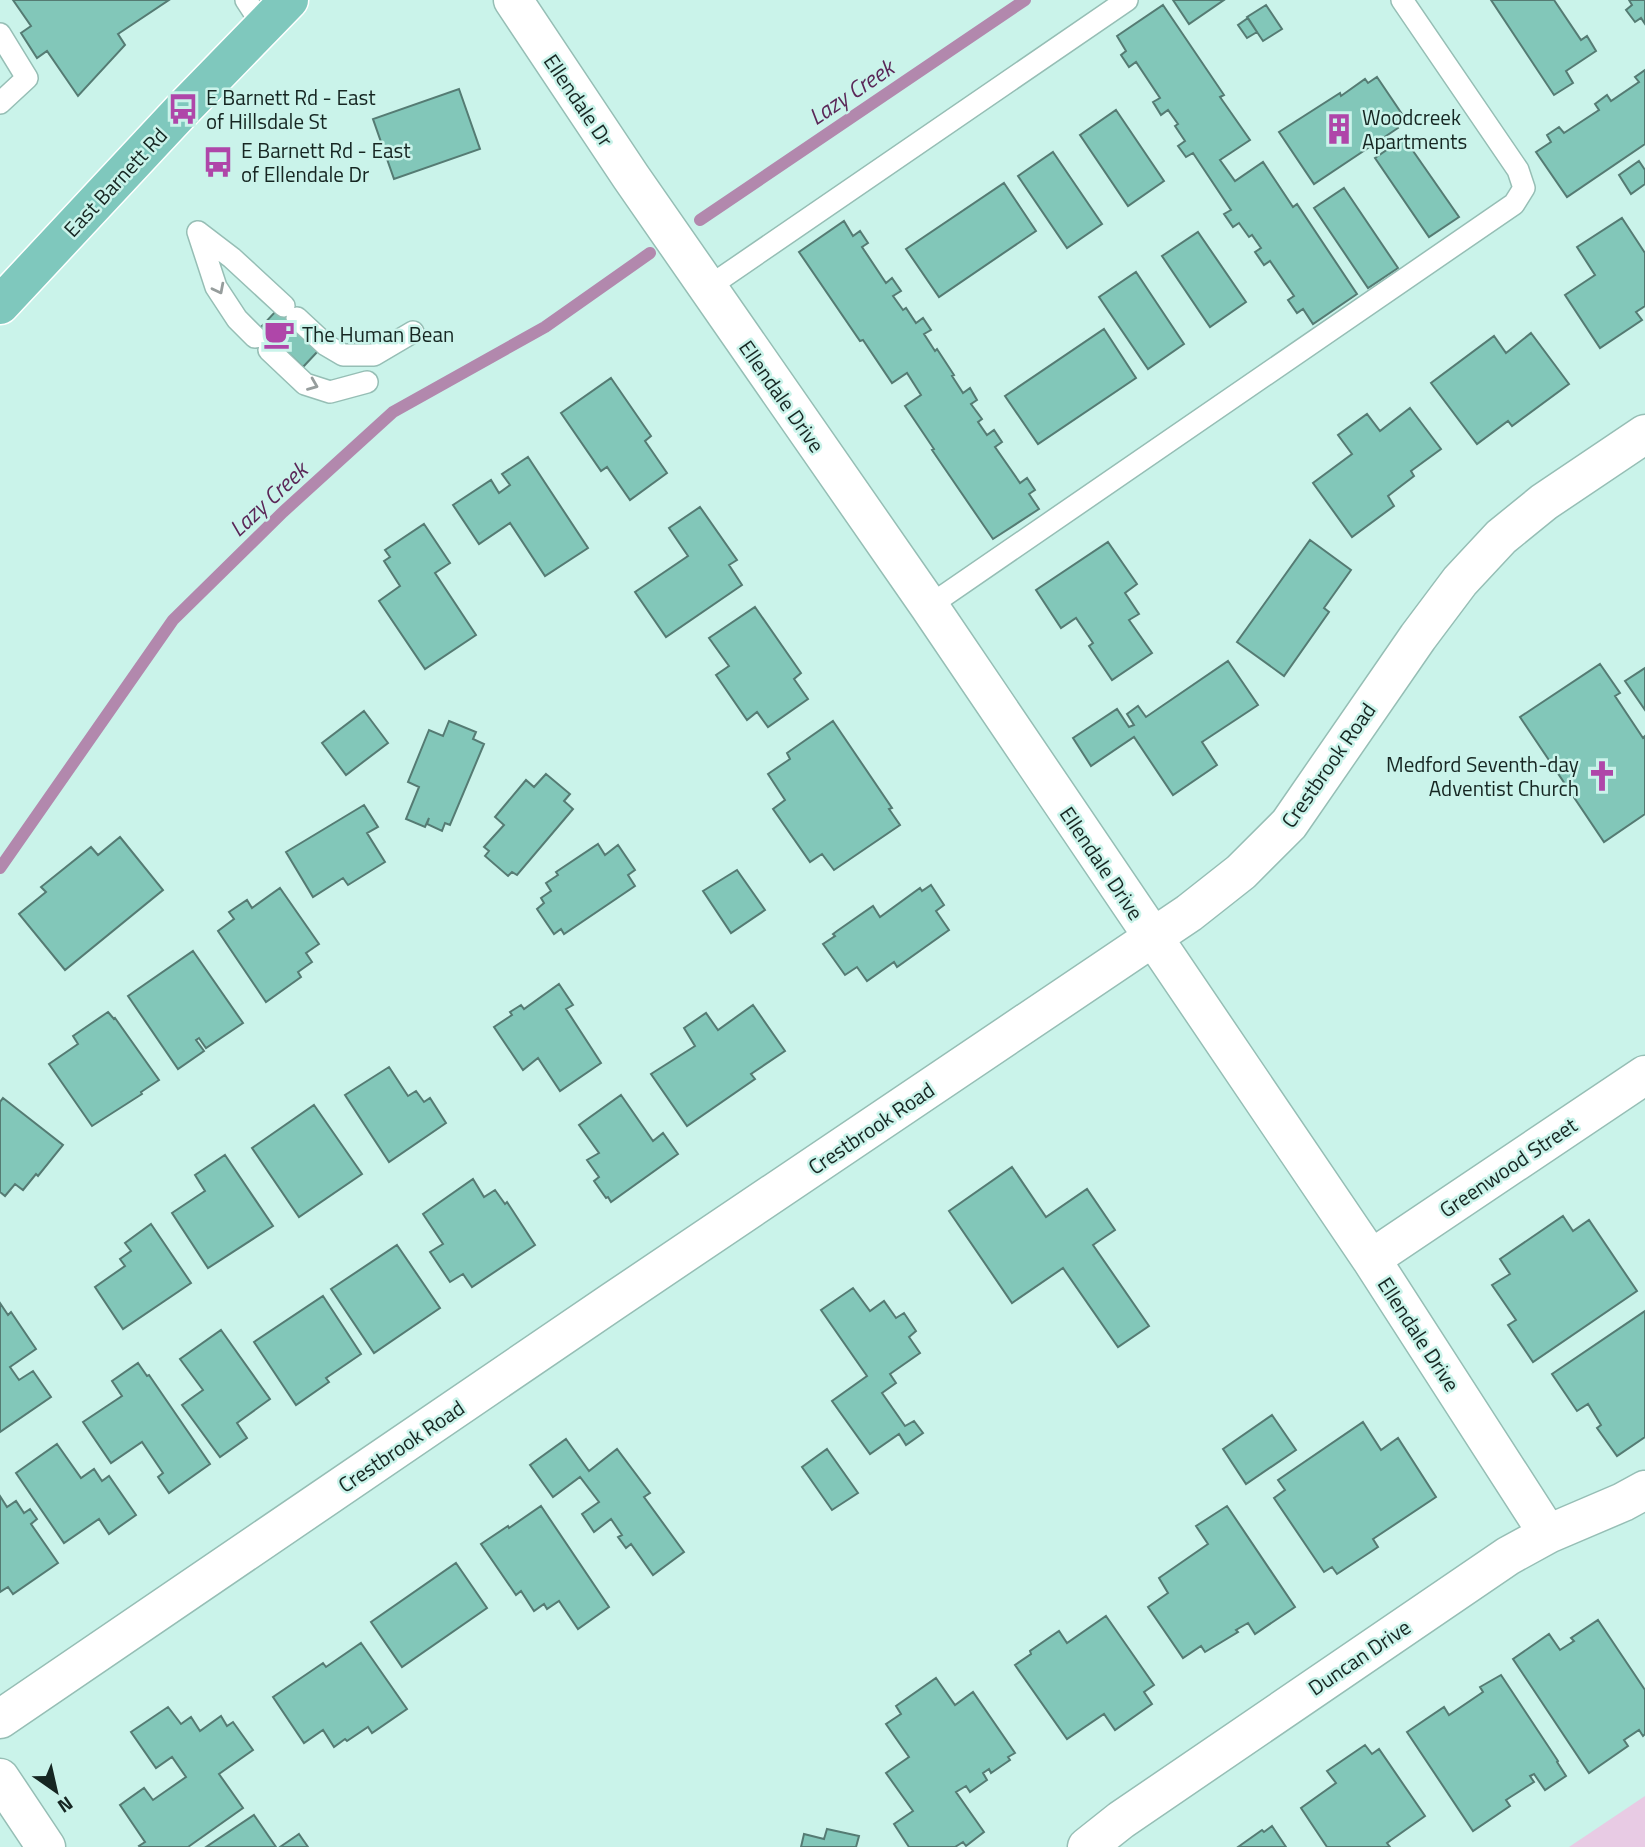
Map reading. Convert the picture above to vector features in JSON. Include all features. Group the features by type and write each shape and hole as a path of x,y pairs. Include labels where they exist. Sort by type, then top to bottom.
{"main road":[{"name":"East Barnett Rd","path":"0,304 266,9"}],"street":[{"name":"Ellendale Dr","path":"513,0 647,200"},
{"name":"Ellendale Drive","path":"647,200 929,606 1370,1259 1548,1534"},
{"name":"Crestbrook Road","path":"0,1719 1189,913 1241,872 1289,824 1418,637 1460,581 1502,537 1544,502 1645,433"},
{"name":"Greenwood Street","path":"1370,1259 1645,1074"},
{"name":"Duncan Drive","path":"1087,1847 1132,1812 1508,1556 1548,1534 1645,1490"},
{"path":"0,1778 46,1847"}],"lane":[{"path":"698,274 1127,0"},
{"path":"929,606 1514,204 1524,188 1518,170 1402,0"},
{"path":"0,34 27,78 0,103"},
{"path":"367,382 330,392 305,384 237,319 216,287 198,232 232,258 326,345 342,355 374,355 413,331"}],"shaded area":[{"path":"1645,1796 1645,1847 1569,1847"}],"building":[{"path":"13,0 169,0 118,34 125,45 78,96 47,51 37,58 21,33 31,26"},
{"path":"1173,0 1224,0 1189,24"},
{"path":"1491,0 1554,0 1581,40 1587,36 1596,51 1566,71 1573,83 1554,95"},
{"path":"1629,0 1645,0 1645,24 1641,18 1635,22 1626,10 1632,5"},
{"path":"1163,5 1224,95 1220,97 1250,140 1220,160 1235,181 1263,162 1293,207 1297,204 1357,294 1313,324 1303,309 1297,313 1288,300 1294,296 1270,261 1264,265 1255,252 1261,248 1252,235 1249,237 1239,223 1233,227 1224,214 1231,210 1193,153 1186,157 1178,146 1185,141 1175,126 1178,124 1168,110 1161,115 1153,102 1160,98 1136,62 1129,67 1121,55 1126,51 1117,36"},
{"path":"1266,5 1282,29 1263,41 1247,17"},
{"path":"1248,18 1257,32 1247,38 1238,25"},
{"path":"1645,70 1645,144 1567,197 1536,152 1551,142 1547,135 1559,127 1564,133 1599,110 1595,104 1607,95 1611,101 1639,82 1635,77"},
{"name":"Woodcreek Apartments","path":"1377,77 1406,120 1314,184 1279,132 1340,93 1341,96 1365,79 1368,83"},
{"path":"459,89 480,149 394,179 373,119"},
{"path":"1116,110 1164,181 1128,206 1080,135"},
{"path":"1404,138 1459,217 1429,237 1375,158"},
{"path":"1053,152 1102,224 1067,248 1018,176"},
{"path":"1639,161 1645,170 1645,184 1631,194 1619,175"},
{"path":"1004,183 1036,231 939,297 906,249"},
{"path":"1344,188 1398,268 1368,288 1314,208"},
{"path":"1622,218 1645,253 1645,306 1636,312 1642,320 1600,348 1565,295 1595,275 1577,247"},
{"path":"844,221 853,236 860,231 868,243 862,247 886,283 892,278 901,291 893,296 903,310 906,308 916,323 923,318 931,330 924,334 935,351 937,349 963,393 970,388 977,400 971,404 982,419 978,422 987,435 994,430 1002,442 995,447 1020,483 1027,478 1035,490 1029,494 1039,509 993,539 905,406 921,395 907,373 892,383 799,252"},
{"path":"1198,232 1246,302 1210,327 1162,256"},
{"path":"1136,272 1184,344 1148,369 1099,297"},
{"name":"The Human Bean","path":"275,312 299,317 318,351 303,367 276,342 267,352 253,339"},
{"path":"1104,329 1136,378 1038,444 1005,396"},
{"path":"1531,333 1569,384 1512,426 1508,421 1477,444 1431,383 1494,336 1506,353"},
{"path":"611,378 651,436 645,441 667,473 630,500 607,467 601,471 561,413"},
{"path":"1410,408 1441,449 1411,471 1414,476 1388,496 1394,506 1352,537 1313,483 1352,454 1338,435 1367,414 1380,431"},
{"path":"528,457 588,548 545,576 510,523 479,544 453,505 491,480 499,493 510,485 502,474"},
{"path":"700,507 737,560 729,565 742,585 666,637 635,592 688,556 669,528"},
{"path":"424,524 450,563 435,573 476,635 425,669 379,601 400,586 384,561 390,557 385,550"},
{"path":"1310,540 1351,570 1324,608 1329,612 1284,676 1237,642"},
{"path":"1108,542 1137,584 1125,593 1139,614 1129,620 1152,653 1112,680 1089,646 1093,643 1076,618 1061,628 1036,590"},
{"path":"755,607 801,673 794,679 808,699 768,727 757,712 747,720 716,675 729,666 709,638"},
{"path":"1228,661 1258,705 1202,742 1217,765 1173,795 1134,737 1091,766 1073,738 1117,709 1129,727 1134,725 1127,714 1138,706 1146,717"},
{"name":"Medford Seventh-day Adventist Church","path":"1600,664 1620,693 1615,696 1643,738 1645,736 1645,814 1604,842 1520,717"},
{"path":"1645,668 1645,710 1625,681"},
{"path":"364,711 388,743 346,775 322,743"},
{"path":"449,721 476,732 473,739 484,744 450,825 445,823 442,831 427,824 429,818 425,827 406,819 419,787 408,782 429,730 443,736"},
{"path":"833,721 892,808 889,809 900,825 834,870 822,854 810,862 773,809 785,800 768,774 790,759 787,753"},
{"path":"546,774 570,794 564,801 573,809 517,875 512,872 508,876 485,856 489,851 484,847 504,825 495,817 526,780 534,787"},
{"path":"364,805 378,827 367,833 385,862 348,885 343,878 313,897 286,852"},
{"path":"120,837 163,890 65,970 19,914 46,892 41,887 91,847 98,855"},
{"path":"598,844 605,855 618,845 635,870 628,875 635,886 564,934 561,929 554,934 537,909 544,903 541,898 551,891 546,883 558,875 556,872"},
{"path":"737,870 765,910 731,933 703,891"},
{"path":"931,885 944,905 936,911 949,930 897,967 894,962 867,981 857,967 845,975 823,944 873,906 880,917 920,888 922,891"},
{"path":"280,888 319,944 306,953 312,962 298,972 301,977 266,1002 218,931 234,919 229,912 247,900 252,908"},
{"path":"193,951 243,1023 206,1048 199,1038 196,1040 204,1051 178,1069 128,996"},
{"path":"559,984 573,1005 566,1009 601,1063 560,1091 538,1058 523,1070 494,1027 512,1015 510,1012 521,1005 524,1009"},
{"path":"753,1005 785,1051 751,1074 755,1079 687,1126 651,1074 695,1046 684,1028 706,1013 718,1030"},
{"path":"108,1012 159,1080 92,1126 49,1064 78,1044 73,1036"},
{"path":"389,1067 408,1096 416,1091 424,1102 430,1098 446,1123 389,1162 345,1095"},
{"path":"621,1095 653,1141 663,1133 678,1154 611,1202 594,1181 599,1177 587,1160 599,1153 579,1125"},
{"path":"3,1098 63,1145 23,1190 15,1184 5,1196 0,1192 0,1102"},
{"path":"314,1105 362,1174 299,1217 252,1148"},
{"path":"225,1155 273,1226 208,1268 172,1213 205,1191 195,1175"},
{"path":"1012,1167 1046,1217 1087,1189 1115,1230 1093,1245 1149,1326 1118,1347 1063,1268 1012,1303 949,1211"},
{"path":"473,1179 484,1197 495,1190 505,1204 507,1202 535,1245 472,1287 463,1274 450,1282 430,1252 443,1244 423,1214"},
{"path":"1563,1216 1573,1231 1589,1220 1637,1291 1533,1362 1508,1325 1516,1320 1492,1285 1510,1274 1500,1259"},
{"path":"151,1224 191,1283 123,1329 95,1287 125,1266 120,1259 131,1251 125,1243"},
{"path":"397,1245 440,1308 374,1353 331,1289"},
{"path":"853,1288 870,1311 884,1301 896,1318 904,1313 916,1331 909,1337 920,1353 890,1374 896,1383 882,1393 905,1426 914,1421 923,1433 906,1445 899,1434 870,1454 832,1401 867,1376 821,1310"},
{"path":"323,1296 361,1354 326,1378 329,1382 296,1405 254,1342"},
{"path":"0,1303 8,1315 11,1312 36,1349 10,1367 19,1380 33,1371 51,1397 0,1432"},
{"path":"1645,1311 1645,1437 1617,1456 1597,1428 1601,1425 1588,1404 1577,1411 1552,1374"},
{"path":"221,1330 270,1399 237,1423 247,1438 220,1457 182,1405 203,1390 180,1359"},
{"path":"138,1363 210,1464 169,1493 158,1477 163,1473 142,1442 111,1463 83,1422 122,1396 112,1381"},
{"path":"1272,1415 1296,1450 1246,1484 1223,1449"},
{"path":"1363,1422 1381,1450 1398,1438 1436,1497 1373,1539 1378,1547 1337,1574 1332,1567 1324,1572 1274,1498 1285,1490 1278,1480"},
{"path":"566,1439 589,1471 617,1449 650,1493 644,1497 684,1552 653,1575 631,1544 626,1548 618,1537 622,1535 611,1519 594,1532 582,1514 599,1502 580,1477 553,1497 530,1465"},
{"path":"57,1444 81,1478 94,1469 102,1481 109,1476 136,1515 109,1534 99,1519 64,1543 16,1473"},
{"path":"827,1449 858,1493 832,1510 802,1467"},
{"path":"0,1496 7,1507 16,1501 24,1513 30,1509 37,1519 31,1524 58,1563 13,1594 8,1587 0,1592"},
{"path":"541,1506 609,1607 578,1629 559,1601 547,1609 544,1604 534,1611 521,1591 516,1595 481,1544"},
{"path":"1227,1506 1295,1607 1255,1634 1248,1623 1205,1652 1201,1646 1183,1658 1148,1607 1168,1593 1159,1578 1208,1544 1196,1526"},
{"path":"456,1563 487,1608 402,1667 371,1622"},
{"path":"1106,1616 1154,1685 1144,1692 1152,1704 1115,1730 1104,1714 1067,1739 1015,1665 1059,1631 1067,1643"},
{"path":"1598,1620 1645,1690 1645,1734 1643,1736 1639,1730 1624,1740 1628,1746 1589,1773 1513,1659 1549,1634 1560,1650 1574,1641 1571,1638"},
{"path":"361,1643 407,1709 372,1733 368,1727 334,1747 323,1730 304,1743 273,1697 323,1663 326,1667"},
{"path":"1501,1675 1566,1776 1545,1790 1534,1774 1530,1776 1534,1782 1506,1800 1510,1806 1473,1831 1407,1732 1444,1707 1449,1715 1483,1692 1480,1687"},
{"path":"936,1678 955,1705 973,1692 1015,1753 1008,1757 1010,1760 991,1773 989,1769 983,1773 987,1780 970,1792 966,1786 956,1792 984,1832 966,1846 963,1842 955,1847 909,1847 894,1824 913,1811 886,1773 909,1757 886,1724 901,1714 896,1706"},
{"path":"168,1707 181,1724 191,1717 200,1731 221,1716 227,1726 233,1722 253,1750 219,1774 243,1808 188,1847 140,1847 145,1842 120,1805 144,1788 153,1800 186,1777 172,1757 156,1768 131,1732"},
{"path":"1365,1745 1372,1754 1379,1749 1425,1816 1387,1843 1390,1847 1327,1847 1301,1808 1336,1783 1327,1771"},
{"path":"254,1815 276,1847 206,1847"},
{"path":"1272,1826 1286,1847 1238,1847 1262,1830 1264,1832"},
{"path":"827,1829 859,1836 856,1847 801,1847 804,1834 824,1839"},
{"path":"299,1834 308,1847 280,1847 296,1836"}],"waterway":[{"name":"Lazy Creek","path":"700,220 1025,0"},
{"name":"Lazy Creek","path":"0,868 173,620 283,512 393,412 545,327 650,253"}],"place":[{"name":"E Barnett Rd - East of Hillsdale St","path":"183,109"},
{"name":"Woodcreek Apartments","path":"1339,129"},
{"name":"E Barnett Rd - East of Ellendale Dr","path":"218,162"},
{"name":"The Human Bean","path":"279,334"},
{"name":"Medford Seventh-day Adventist Church","path":"1602,776"}]}
